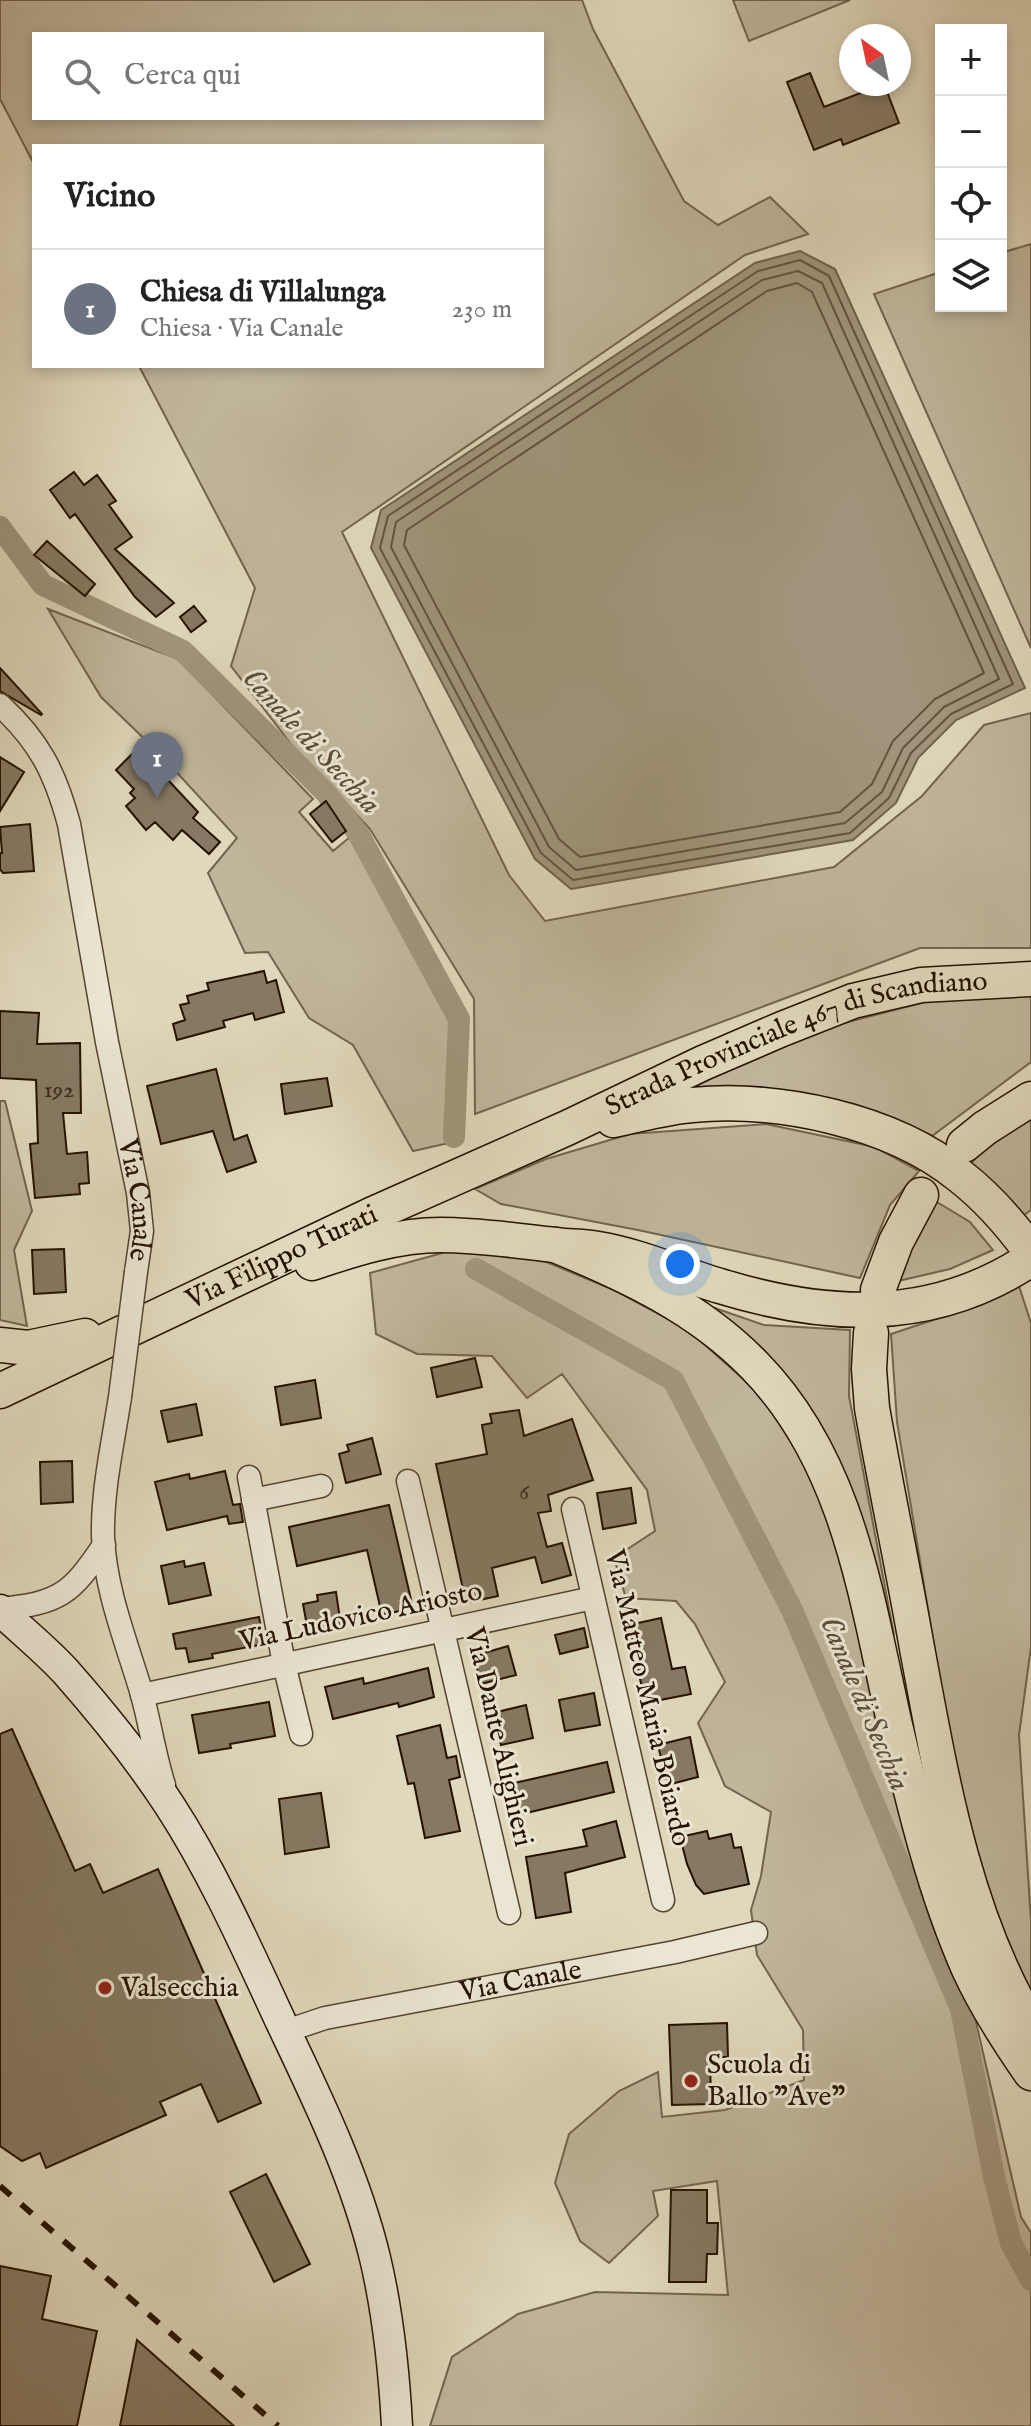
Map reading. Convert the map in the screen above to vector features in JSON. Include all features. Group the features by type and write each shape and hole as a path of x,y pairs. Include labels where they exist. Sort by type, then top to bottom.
{"main road":[{"name":"Strada Provinciale 467 di Scandiano","path":"567,1128 703,1063 853,1001 921,985 1031,979"},
{"path":"964,1145 1031,1099"},
{"path":"0,1345 44,1346 131,1324 345,1252 392,1240 439,1235 597,1249 643,1260 780,1303 852,1311 899,1309 968,1293 997,1280 1027,1258 992,1203 958,1174 921,1151 869,1128 812,1112 760,1104 691,1105 567,1128"},
{"name":"Via Filippo Turati","path":"0,1391 371,1215 567,1128"},
{"path":"878,1290 896,1242 921,1195"},
{"path":"555,1245 644,1283 721,1335 755,1365 803,1425 835,1490 856,1552 918,1816 945,1909 970,1971 1001,2029 1031,2073"},
{"path":"871,1333 869,1369 872,1408 938,1759 975,1904 1010,1991 1031,2026"},
{"name":"Via Canale","path":"0,1609 65,1671 130,1751 170,1806 223,1900 340,2152 375,2257 389,2336 397,2426"}],"street":[{"name":"Via Canale","path":"0,705 26,729 60,791 72,836 107,1042 138,1193 142,1231 105,1492 104,1545 154,1756 170,1806"},
{"path":"249,1477 284,1664 301,1734"},
{"name":"Via Dante Alighieri","path":"408,1481 509,1913"},
{"path":"253,1500 321,1486"},
{"name":"Via Matteo Maria Boiardo","path":"573,1509 663,1900"},
{"path":"0,1609 48,1601 75,1586 104,1545"},
{"path":"75,1586 115,1601"},
{"name":"Via Ludovico Ariosto","path":"142,1695 593,1598"},
{"name":"Via Canale","path":"286,2031 325,2018 675,1952 756,1933"}],"shaded area":[{"path":"0,0 582,0 593,29 684,201 718,225 770,197 808,234 745,255 342,532 509,875 545,921 834,867 922,796 984,725 1031,713 1031,948 920,948 475,1114 474,999 370,829 291,744 231,666 255,588 140,368 544,368 544,144 32,144 32,160 0,99"},
{"path":"733,0 850,0 749,41"},
{"path":"1031,244 1031,648 874,294 935,274 935,312 1007,312 1007,251"},
{"path":"48,609 178,659 313,799 299,812 333,851 350,837 453,1022 449,1143 413,1151 353,1045 309,1018 268,952 245,953 208,873 237,838 159,753 101,697"},
{"path":"1031,994 1031,1062 932,1136 854,1104 725,1086 686,1091 762,1052 844,1023 941,998"},
{"path":"0,1101 5,1101 32,1211 14,1250 27,1326 0,1320"},
{"path":"1031,1118 1031,1210 1021,1217 969,1165 992,1142"},
{"path":"766,1124 875,1147 919,1171 890,1205 860,1278 501,1204 475,1189 546,1159 630,1134"},
{"path":"932,1199 970,1222 993,1250 950,1269 898,1281"},
{"path":"453,1250 527,1254 614,1290 687,1329 760,1394 808,1468 836,1544 919,1878 975,2018 1021,2217 1031,2233 1031,2426 430,2426 452,2357 518,2314 595,2292 728,2295 717,2181 653,2191 658,2216 609,2263 580,2241 555,2183 569,2134 619,2091 658,2072 662,2117 725,2110 804,2080 803,2030 757,1955 751,1910 761,1876 771,1812 725,1786 698,1723 725,1682 695,1624 676,1601 626,1598 614,1558 655,1531 647,1490 562,1374 527,1398 492,1356 417,1354 376,1334 370,1273"},
{"path":"1018,1283 1031,1323 1031,1647 1019,1735 1031,1921 1031,1996 993,1921 954,1766 897,1422 891,1334 957,1312"},
{"path":"706,1305 764,1325 850,1330 849,1396 894,1635 850,1507"}],"water":[{"path":"800,251 835,269 1025,688 956,720 918,758 896,803 853,840 571,889 535,859 371,548 381,510 755,263"}],"building":[{"path":"810,73 824,107 853,96 889,96 899,123 843,145 841,139 814,150 787,82"},
{"path":"74,472 84,485 97,475 116,501 109,505 132,537 115,549 174,603 156,617 135,597 75,514 70,518 50,490"},
{"path":"47,541 95,584 85,596 34,555"},
{"path":"194,606 206,621 191,632 180,617"},
{"path":"0,668 42,714 41,715 0,691"},
{"path":"136,750 198,812 193,818 220,842 209,854 182,830 173,840 155,822 146,830 126,806 135,798 130,793 134,789 116,770"},
{"path":"0,757 24,772 0,811"},
{"path":"326,801 346,831 332,842 310,814"},
{"path":"30,824 34,871 3,873 0,869 0,827"},
{"path":"264,971 267,983 276,980 284,1012 255,1020 253,1013 223,1021 225,1027 177,1040 173,1024 185,1020 180,1005 189,1003 187,996 209,990 207,983"},
{"path":"0,1011 39,1013 37,1044 80,1043 81,1113 63,1113 67,1154 87,1152 89,1183 79,1184 80,1194 35,1198 30,1144 38,1143 36,1080 0,1078"},
{"path":"216,1069 234,1140 247,1135 256,1162 227,1172 213,1131 161,1144 147,1086"},
{"path":"327,1078 332,1106 285,1114 281,1084"},
{"path":"64,1249 66,1292 34,1294 32,1250"},
{"path":"475,1358 482,1387 437,1397 431,1368"},
{"path":"315,1380 321,1418 281,1425 275,1387"},
{"path":"196,1404 202,1435 168,1442 161,1411"},
{"path":"519,1410 524,1436 572,1419 593,1480 548,1495 551,1511 538,1513 547,1547 562,1543 571,1575 542,1583 535,1557 492,1568 498,1596 466,1603 436,1464 487,1454 482,1425 492,1423 490,1414"},
{"path":"372,1438 381,1474 346,1483 339,1454 349,1451 347,1445"},
{"path":"72,1461 73,1502 41,1504 40,1462"},
{"path":"225,1471 233,1505 240,1504 243,1522 229,1524 227,1516 167,1530 155,1482 189,1474 190,1479"},
{"path":"631,1488 636,1523 603,1529 597,1493"},
{"path":"389,1505 413,1608 382,1615 367,1550 297,1566 289,1527"},
{"path":"184,1561 185,1567 204,1563 211,1595 169,1604 161,1566"},
{"path":"336,1592 341,1626 308,1631 303,1604 318,1601 317,1595"},
{"path":"259,1617 264,1644 212,1654 213,1658 189,1662 186,1648 176,1649 173,1634"},
{"path":"661,1618 672,1669 685,1667 691,1694 645,1703 629,1625"},
{"path":"584,1628 588,1647 560,1654 555,1635"},
{"path":"508,1646 516,1675 481,1684 474,1656"},
{"path":"428,1668 434,1697 333,1719 325,1687 363,1678 364,1684"},
{"path":"594,1693 600,1725 565,1731 559,1700"},
{"path":"269,1702 275,1736 199,1753 192,1715"},
{"path":"526,1705 533,1738 501,1745 493,1713"},
{"path":"440,1725 447,1758 456,1756 460,1777 449,1780 460,1831 425,1838 414,1783 408,1784 397,1736"},
{"name":"Valsecchia","path":"12,1729 75,1871 90,1864 103,1893 158,1869 261,2103 218,2122 201,2084 160,2102 166,2115 46,2168 40,2153 22,2161 0,2146 0,1734"},
{"path":"690,1737 698,1777 671,1784 670,1778 666,1779 658,1745"},
{"path":"607,1762 614,1792 518,1815 510,1784"},
{"path":"321,1793 329,1847 285,1854 279,1799"},
{"path":"616,1821 625,1857 565,1873 571,1912 536,1918 526,1857 587,1846 583,1830"},
{"path":"707,1831 709,1839 731,1834 734,1848 741,1847 749,1884 704,1894 696,1885 680,1837"},
{"name":"Scuola di Ballo \"Ave\"","path":"727,2023 728,2057 710,2057 711,2104 672,2105 669,2025"},
{"path":"266,2174 310,2264 274,2282 230,2192"},
{"path":"671,2190 707,2190 707,2223 718,2223 717,2254 707,2254 706,2282 669,2282"},
{"path":"0,2266 51,2276 42,2319 97,2331 77,2426 0,2426"},
{"path":"137,2340 234,2426 120,2426"}],"waterway":[{"name":"Canale di Secchia","path":"0,527 43,585 183,651 326,793 358,833 459,1019 454,1137"},
{"name":"Canale di Secchia","path":"476,1269 673,1380 792,1610 961,2009 994,2177 1011,2243 1031,2280"}],"railway":[{"path":"0,2186 278,2426"}],"place":[{"name":"Chiesa di Villalunga","path":"157,798"},
{"name":"Valsecchia","path":"105,1988"},
{"name":"Scuola di Ballo \"Ave\"","path":"691,2081"}]}
